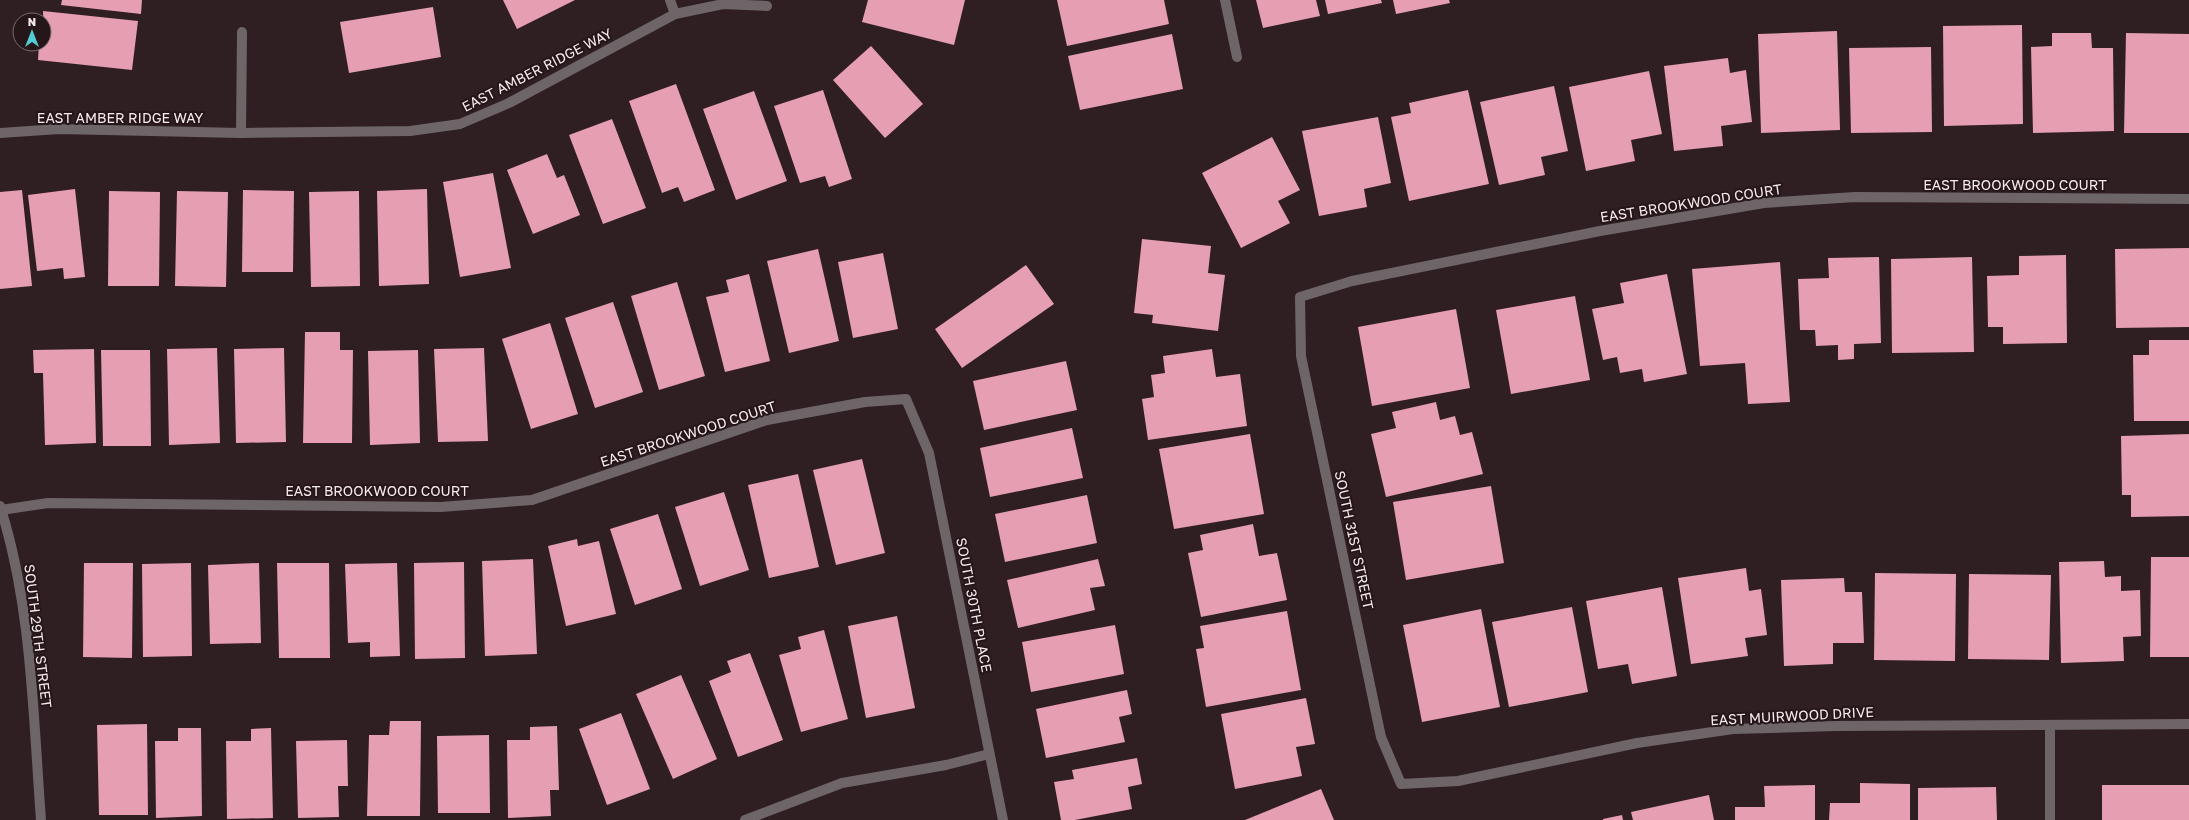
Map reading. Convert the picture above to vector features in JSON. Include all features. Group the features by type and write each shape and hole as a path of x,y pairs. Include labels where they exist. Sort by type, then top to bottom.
{"street":[{"path":"670,0 675,14"},
{"path":"1225,0 1237,57"},
{"name":"EAST AMBER RIDGE WAY","path":"0,133 60,129 241,133 410,131 460,124 509,103 675,14 723,4 767,6"},
{"path":"241,133 242,32"},
{"name":"EAST BROOKWOOD COURT","path":"1300,297 1352,281 1569,237 1764,203 1855,197 2189,199"},
{"name":"SOUTH 31ST STREET","path":"1300,297 1303,364 1381,737 1400,784"},
{"name":"EAST BROOKWOOD COURT","path":"1,508 48,503 441,507 532,500 767,420 865,402 906,399"},
{"name":"SOUTH 30TH PLACE","path":"906,399 929,453 1003,820"},
{"name":"SOUTH 29TH STREET","path":"1,508 9,532 22,598 31,686 41,820"},
{"name":"EAST MUIRWOOD DRIVE","path":"1400,784 1458,781 1637,743 1733,729 1836,726 2050,726 2189,724"},
{"path":"2050,726 2050,820"},
{"path":"745,820 842,783 946,765 989,754"}],"building":[{"path":"62,0 142,0 141,14 61,5"},
{"path":"503,0 575,0 517,29"},
{"path":"868,0 965,0 954,45 862,22"},
{"path":"1057,0 1164,0 1169,24 1067,46"},
{"path":"1256,0 1316,0 1320,16 1263,28"},
{"path":"1325,0 1381,0 1382,3 1328,14"},
{"path":"1393,0 1449,0 1450,3 1396,14"},
{"path":"433,7 441,57 349,73 340,22"},
{"path":"43,11 138,21 132,70 38,60 38,52 52,52 52,12"},
{"path":"2022,25 2023,124 1944,126 1943,26"},
{"path":"1837,31 1840,130 1761,133 1758,34"},
{"path":"2052,33 2091,33 2092,48 2113,48 2114,131 2033,133 2031,47 2052,46"},
{"path":"2126,33 2189,34 2189,133 2124,133"},
{"path":"1172,34 1183,89 1080,110 1068,56"},
{"path":"871,46 923,104 885,138 833,80"},
{"path":"1931,47 1932,132 1851,133 1849,48"},
{"path":"1728,58 1730,73 1746,70 1752,122 1721,126 1723,146 1674,151 1664,66"},
{"path":"1649,71 1662,134 1631,140 1635,161 1586,171 1569,87"},
{"path":"676,84 715,190 684,202 678,187 662,193 629,101"},
{"path":"1554,86 1568,151 1541,157 1545,175 1499,185 1480,102"},
{"path":"823,90 852,179 829,187 825,176 800,183 774,106"},
{"path":"1468,90 1489,184 1409,201 1391,117 1411,113 1409,103"},
{"path":"754,91 787,181 736,200 703,109"},
{"path":"1378,117 1391,183 1364,189 1367,207 1319,216 1302,131"},
{"path":"612,119 646,208 603,224 569,135"},
{"path":"1272,137 1300,190 1278,201 1290,223 1241,248 1202,173"},
{"path":"547,154 557,178 564,175 580,215 533,234 507,170"},
{"path":"493,173 511,268 460,277 443,182"},
{"path":"75,189 85,277 64,279 63,268 37,271 28,195"},
{"path":"427,189 429,284 379,286 377,191"},
{"path":"22,190 32,286 0,289 0,192"},
{"path":"243,190 294,191 293,272 242,272"},
{"path":"109,191 160,192 159,286 108,286"},
{"path":"177,191 228,192 226,287 175,286"},
{"path":"359,191 360,286 311,287 309,192"},
{"path":"1142,239 1211,246 1208,273 1225,275 1218,331 1152,323 1153,315 1134,313"},
{"path":"2189,248 2189,327 2116,328 2115,249"},
{"path":"818,249 839,341 789,353 767,261"},
{"path":"883,253 898,329 853,338 838,262"},
{"path":"2066,255 2067,343 2003,344 2003,327 1988,327 1987,276 2019,275 2019,256"},
{"path":"1879,257 1881,343 1854,344 1854,359 1838,360 1838,345 1816,346 1815,330 1800,330 1798,279 1829,278 1828,258"},
{"path":"1972,257 1974,352 1892,353 1891,259"},
{"path":"1780,262 1790,402 1748,404 1745,363 1700,366 1692,269"},
{"path":"1026,265 1054,304 962,368 935,329"},
{"path":"749,274 770,361 725,372 706,297 729,292 726,280"},
{"path":"1667,274 1687,374 1644,382 1642,369 1620,373 1617,357 1603,360 1592,309 1624,303 1620,283"},
{"path":"677,282 705,376 659,390 631,296"},
{"path":"1575,296 1590,380 1511,394 1496,310"},
{"path":"613,302 643,392 595,408 565,318"},
{"path":"1456,309 1470,388 1372,406 1358,327"},
{"path":"550,323 578,414 531,429 502,339"},
{"path":"305,332 340,332 340,350 353,350 352,443 303,443"},
{"path":"2149,340 2189,340 2189,421 2134,421 2133,355 2149,355"},
{"path":"217,348 220,443 169,445 167,349"},
{"path":"284,348 286,442 236,443 234,349"},
{"path":"484,348 488,441 438,442 434,349"},
{"path":"94,349 96,443 45,445 43,373 34,373 33,350"},
{"path":"1212,349 1216,377 1240,374 1247,426 1148,440 1142,399 1154,397 1151,375 1165,373 1163,356"},
{"path":"101,350 150,350 151,446 103,446"},
{"path":"418,350 420,443 370,445 368,351"},
{"path":"1066,361 1077,410 984,430 973,381"},
{"path":"1436,402 1440,420 1455,416 1460,435 1472,432 1483,474 1386,497 1371,434 1396,428 1392,412"},
{"path":"1072,428 1083,478 990,497 980,448"},
{"path":"1250,434 1264,514 1174,529 1159,449"},
{"path":"2189,434 2189,516 2131,517 2131,495 2122,495 2121,436"},
{"path":"862,459 885,553 836,565 813,470"},
{"path":"798,474 819,567 769,578 748,485"},
{"path":"1491,486 1504,563 1406,580 1393,502"},
{"path":"724,492 749,570 700,586 675,507"},
{"path":"1087,495 1097,543 1005,562 995,514"},
{"path":"658,514 682,589 635,605 610,529"},
{"path":"1253,524 1259,556 1277,553 1287,600 1201,617 1188,553 1203,550 1200,535"},
{"path":"577,539 578,546 599,541 616,614 566,626 548,546"},
{"path":"2151,557 2189,557 2189,657 2150,657"},
{"path":"533,559 537,654 485,656 482,561"},
{"path":"1098,559 1105,586 1090,588 1095,610 1018,628 1007,580"},
{"path":"2104,561 2105,577 2121,576 2121,591 2140,590 2141,636 2123,637 2124,661 2061,663 2059,562"},
{"path":"464,562 465,658 415,659 414,563"},
{"path":"84,563 133,563 132,658 83,657"},
{"path":"191,563 192,656 143,657 142,564"},
{"path":"259,563 261,643 210,644 208,565"},
{"path":"277,563 329,563 330,658 279,658"},
{"path":"397,563 400,656 370,657 370,642 348,643 345,564"},
{"path":"1746,568 1749,591 1761,589 1767,635 1745,638 1748,656 1691,664 1678,578"},
{"path":"1875,573 1956,574 1955,661 1874,660"},
{"path":"1969,574 2051,575 2049,660 1968,659"},
{"path":"1844,578 1845,592 1862,592 1864,643 1833,643 1833,664 1784,666 1781,580"},
{"path":"1662,587 1677,676 1632,684 1628,664 1598,669 1586,601"},
{"path":"1572,607 1588,692 1509,707 1492,622"},
{"path":"1481,609 1500,707 1422,722 1403,625"},
{"path":"1287,611 1301,690 1206,707 1196,649 1204,648 1200,626"},
{"path":"897,616 915,708 866,718 848,626"},
{"path":"1115,625 1124,674 1031,692 1022,642"},
{"path":"824,630 848,719 801,732 779,655 801,649 798,637"},
{"path":"750,653 783,740 738,757 709,681 731,672 727,661"},
{"path":"681,675 717,759 673,779 636,694"},
{"path":"1127,690 1132,714 1119,717 1125,742 1046,758 1036,709"},
{"path":"1306,698 1315,744 1296,747 1302,776 1235,789 1221,714"},
{"path":"621,713 650,789 607,805 579,729"},
{"path":"390,721 421,721 420,816 367,816 369,735 389,735"},
{"path":"147,724 148,815 99,815 97,725"},
{"path":"557,726 559,790 550,790 551,816 508,818 507,740 530,740 530,727"},
{"path":"178,728 201,728 202,816 156,818 155,741 178,741"},
{"path":"271,728 273,818 227,819 226,741 251,741 251,729"},
{"path":"489,735 490,813 438,813 437,736"},
{"path":"347,740 348,786 338,786 339,817 298,818 296,741"},
{"path":"1137,758 1142,784 1128,787 1132,809 1075,820 1061,820 1054,782 1074,779 1072,770"},
{"path":"1860,783 1910,784 1910,820 1829,820 1830,803 1860,803"},
{"path":"1815,785 1815,820 1735,820 1735,807 1765,807 1764,786"},
{"path":"2102,785 2189,785 2189,820 2102,820"},
{"path":"1996,787 1997,820 1918,820 1918,788"},
{"path":"1321,789 1334,820 1245,820"},
{"path":"1709,795 1714,820 1633,820 1631,812"},
{"path":"1622,815 1623,820 1603,820 1603,819"}]}
